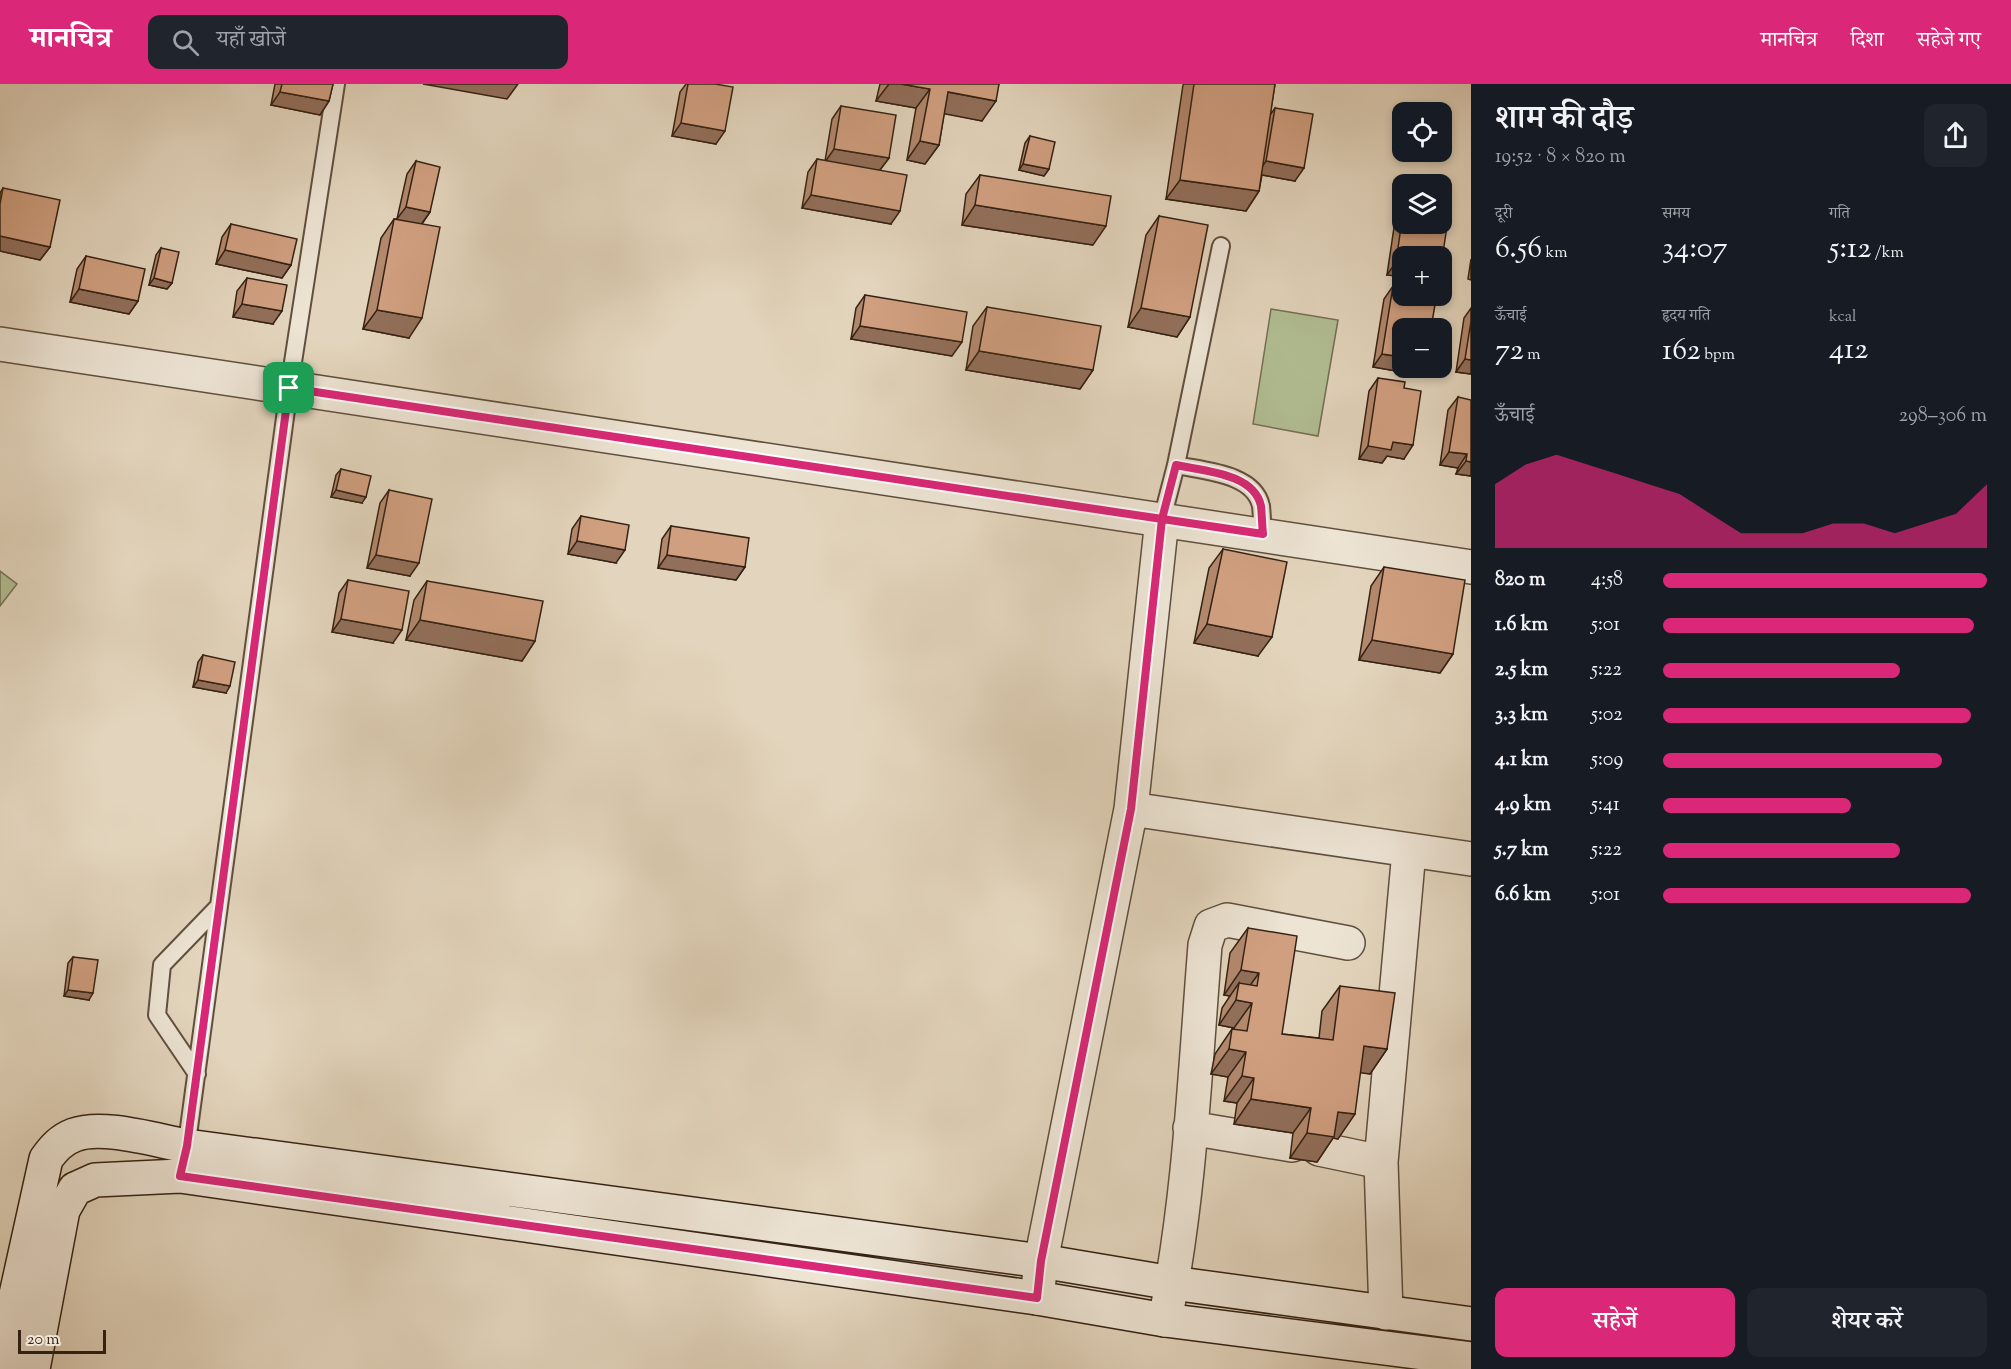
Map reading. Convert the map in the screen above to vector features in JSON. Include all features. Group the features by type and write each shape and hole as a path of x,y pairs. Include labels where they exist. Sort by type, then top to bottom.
{"street":[{"path":"0,344 1471,567"},
{"path":"1037,1298 1041,1261 1131,809 1162,519"},
{"path":"1131,809 1471,859"},
{"path":"1386,1313 1381,1162 1409,851"},
{"path":"1165,1320 1173,1283 1190,1128 1205,945 1211,926 1227,920 1348,943"},
{"path":"1190,1128 1381,1162"},
{"path":"0,1367 46,1159 58,1143 76,1134 105,1131 184,1161 1165,1320 1471,1359"},
{"path":"33,1369 63,1210 75,1189 95,1180 184,1161 1041,1261 1173,1283 1471,1324"}],"lane":[{"path":"184,1161 289,388 336,84"},
{"path":"1162,519 1176,465 1221,246"},
{"path":"1176,465 1238,480 1254,490 1260,505 1263,534"},
{"path":"196,1074 157,1015 162,965 219,906"}],"green space":[{"path":"1271,309 1338,320 1318,436 1253,424"},
{"path":"0,571 17,584 0,606"}],"building":[{"path":"282,84 333,84 329,101 280,92"},
{"path":"688,84 733,87 725,131 681,123"},
{"path":"901,84 999,84 996,101 948,92 939,145 920,141 930,89"},
{"path":"1194,84 1275,84 1259,191 1180,180"},
{"path":"841,106 896,115 889,158 834,149"},
{"path":"1275,108 1313,114 1304,168 1266,161"},
{"path":"1030,136 1055,142 1049,169 1023,164"},
{"path":"817,159 907,175 900,211 811,195"},
{"path":"416,161 440,167 430,212 406,207"},
{"path":"980,175 1111,196 1106,226 975,205"},
{"path":"3,188 60,200 50,247 0,236 0,204"},
{"path":"1159,216 1208,225 1190,317 1141,308"},
{"path":"394,219 440,227 422,318 377,310"},
{"path":"231,224 297,239 291,265 225,250"},
{"path":"1400,234 1446,234 1444,246 1398,246"},
{"path":"161,248 179,252 172,283 154,278"},
{"path":"86,256 145,269 138,301 79,289"},
{"path":"247,278 287,285 282,311 242,304"},
{"path":"1392,292 1392,306 1435,306 1433,318 1392,318 1392,356 1382,354"},
{"path":"865,295 967,312 962,342 860,326"},
{"path":"987,307 1101,326 1093,370 979,351"},
{"path":"1471,321 1471,360 1465,359"},
{"path":"1378,378 1405,382 1404,388 1421,391 1413,445 1393,442 1391,450 1368,446"},
{"path":"1458,397 1471,400 1471,462 1466,461 1467,454 1449,452"},
{"path":"341,469 371,476 366,497 336,490"},
{"path":"389,490 432,499 419,563 376,555"},
{"path":"581,516 629,525 625,550 577,541"},
{"path":"671,526 749,538 745,567 667,555"},
{"path":"1223,549 1287,562 1272,637 1207,624"},
{"path":"1384,567 1465,580 1453,654 1372,640"},
{"path":"348,580 409,591 402,630 341,619"},
{"path":"427,581 543,601 535,641 420,620"},
{"path":"203,655 235,662 230,686 198,680"},
{"path":"1248,928 1297,936 1282,1034 1333,1040 1340,986 1395,993 1387,1049 1364,1046 1355,1114 1338,1112 1334,1137 1307,1133 1311,1108 1251,1099 1254,1078 1242,1076 1246,1052 1229,1049 1232,1029 1247,1031 1252,1003 1236,1000 1239,983 1257,986 1259,973 1241,970"},
{"path":"73,957 98,960 93,993 68,990"}],"route":[{"path":"289,388 187,1146 180,1176 1037,1298 1041,1261 1131,809 1162,519 1176,465 1238,480 1254,490 1260,505 1263,534 1162,519 1075,506 289,388"}]}
